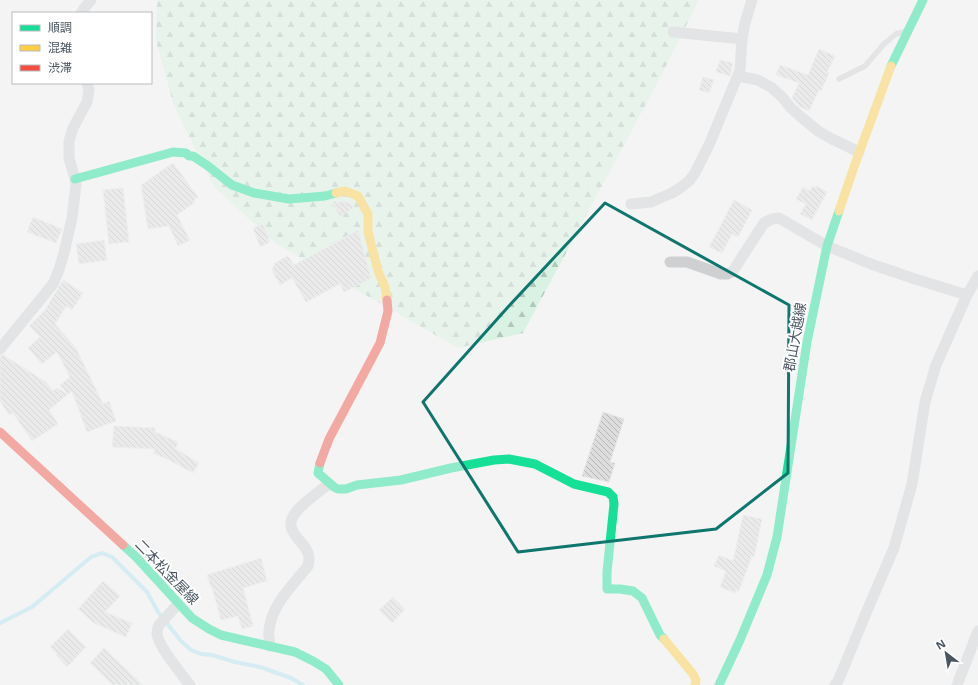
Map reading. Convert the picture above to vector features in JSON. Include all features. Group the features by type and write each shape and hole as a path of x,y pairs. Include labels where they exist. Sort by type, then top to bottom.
{"main road":[{"name":"郡山大越線","path":"719,685 740,640 767,575 777,537 807,342 827,246 859,152 892,63 923,0"},
{"path":"75,179 173,152 186,153 189,156 193,156 232,185 254,193 289,199 325,196 345,191 358,196 368,214 368,232 378,272 385,287 388,311 380,343 329,439 318,473 329,484 338,489 346,489 357,485 401,480 451,468 494,460 509,459 534,464 574,484 608,492 614,498 614,508 610,530 607,589 633,591 642,598 660,635 693,674 696,680 695,685"},
{"name":"二本松金屋線","path":"0,432 136,557 192,618 221,635 295,652 313,661 326,670 339,685"}],"street":[{"path":"82,12 91,0"},
{"path":"631,204 651,202 665,197 689,181 695,173 709,145 740,70 744,23 752,0"},
{"path":"673,32 742,39"},
{"path":"738,76 758,80 772,88 791,108 818,131 859,152"},
{"path":"0,349 54,284 57,277 72,218 76,185 69,158 69,141 73,128 87,102 87,84"},
{"path":"670,262 687,262 721,274 727,274 733,271 764,223 775,218 780,218 827,246 871,264 967,295"},
{"path":"836,685 894,548 912,484 925,402 936,365 967,295 978,276"},
{"path":"270,646 268,632 271,619 282,598 308,566 308,553 295,536 291,526 292,521 295,513 329,484"},
{"path":"178,604 159,625 157,634 182,680 190,685"},
{"path":"957,685 978,631"}],"lane":[{"path":"839,79 864,66 884,44 896,34 908,31"}],"highlighted area":[{"path":"605,203 789,305 788,473 716,529 518,552 423,402 508,307"}],"green space":[{"path":"157,0 699,0 662,74 523,333 458,348 275,243 214,187 174,106 156,41"}],"building":[{"path":"819,49 835,56 827,72 829,73 821,91 819,90 809,111 800,107 792,98 799,83 776,75 780,65 808,75"},
{"path":"720,60 733,63 730,76 716,72"},
{"path":"703,77 714,80 709,93 699,90"},
{"path":"173,163 198,197 194,200 195,202 177,215 190,240 178,246 169,226 148,229 141,185"},
{"path":"812,186 815,188 816,186 827,192 812,220 800,214 806,204 796,199 803,187 810,191"},
{"path":"123,188 129,242 109,244 103,190"},
{"path":"734,200 752,210 738,237 732,234 722,253 709,247"},
{"path":"344,201 351,204 354,208 340,216 332,204"},
{"path":"33,217 62,229 56,243 27,232"},
{"path":"263,224 270,242 260,247 253,228"},
{"path":"358,230 371,278 344,292 340,284 306,302 292,278 280,285 272,270 275,263 288,256 294,265"},
{"path":"104,240 107,260 79,264 76,244"},
{"path":"63,280 83,293 72,310 66,306 55,324 76,348 103,404 109,401 116,421 87,432 72,391 68,394 60,385 70,377 57,352 42,364 28,348 40,337 29,326 45,310"},
{"path":"3,355 46,382 53,391 57,388 68,394 49,410 58,424 32,441 13,413 9,415 0,401 0,356"},
{"path":"603,412 624,419 610,462 615,463 609,482 582,476"},
{"path":"114,426 155,428 155,432 178,442 176,449 199,463 193,473 153,453 155,449 112,447"},
{"path":"743,515 762,519 754,557 752,556 739,591 736,591 735,593 720,587 726,571 714,566 719,555 733,561"},
{"path":"261,558 267,581 243,588 253,626 242,629 238,616 221,620 212,587 211,588 207,575"},
{"path":"103,581 120,596 105,612 132,623 126,637 94,623 78,609"},
{"path":"393,597 405,609 392,623 379,610"},
{"path":"68,629 86,647 67,667 50,647"},
{"path":"104,648 143,685 113,685 90,663"}],"waterway":[{"path":"0,623 32,607 91,557 102,553 112,557 147,592 158,612 181,641 191,650 201,654 212,655 235,662 260,667 291,678 303,685"}],"traffic: fast":[{"path":"891,66 923,0"},
{"path":"75,179 173,152 186,153 189,156 193,156 232,185 254,193 289,199 325,196 336,193"},
{"path":"719,685 740,640 767,575 777,537 807,342 827,246 839,211"},
{"path":"320,463 318,473 338,489 346,489 357,485 401,480 451,468 494,460 509,459 535,464 574,484 608,492 613,497 614,504 607,572 607,589 633,591 642,598 660,635 664,639"},
{"path":"123,545 136,557 192,618 221,635 295,652 326,669 339,685"}],"traffic: slow":[{"path":"839,211 891,66"},
{"path":"336,193 345,191 358,196 368,214 368,232 378,271 385,287 387,300"},
{"path":"664,639 693,674 696,680 695,685"}],"traffic: jam":[{"path":"320,463 329,439 380,343 388,311 387,300"},
{"path":"0,432 123,545"}]}
